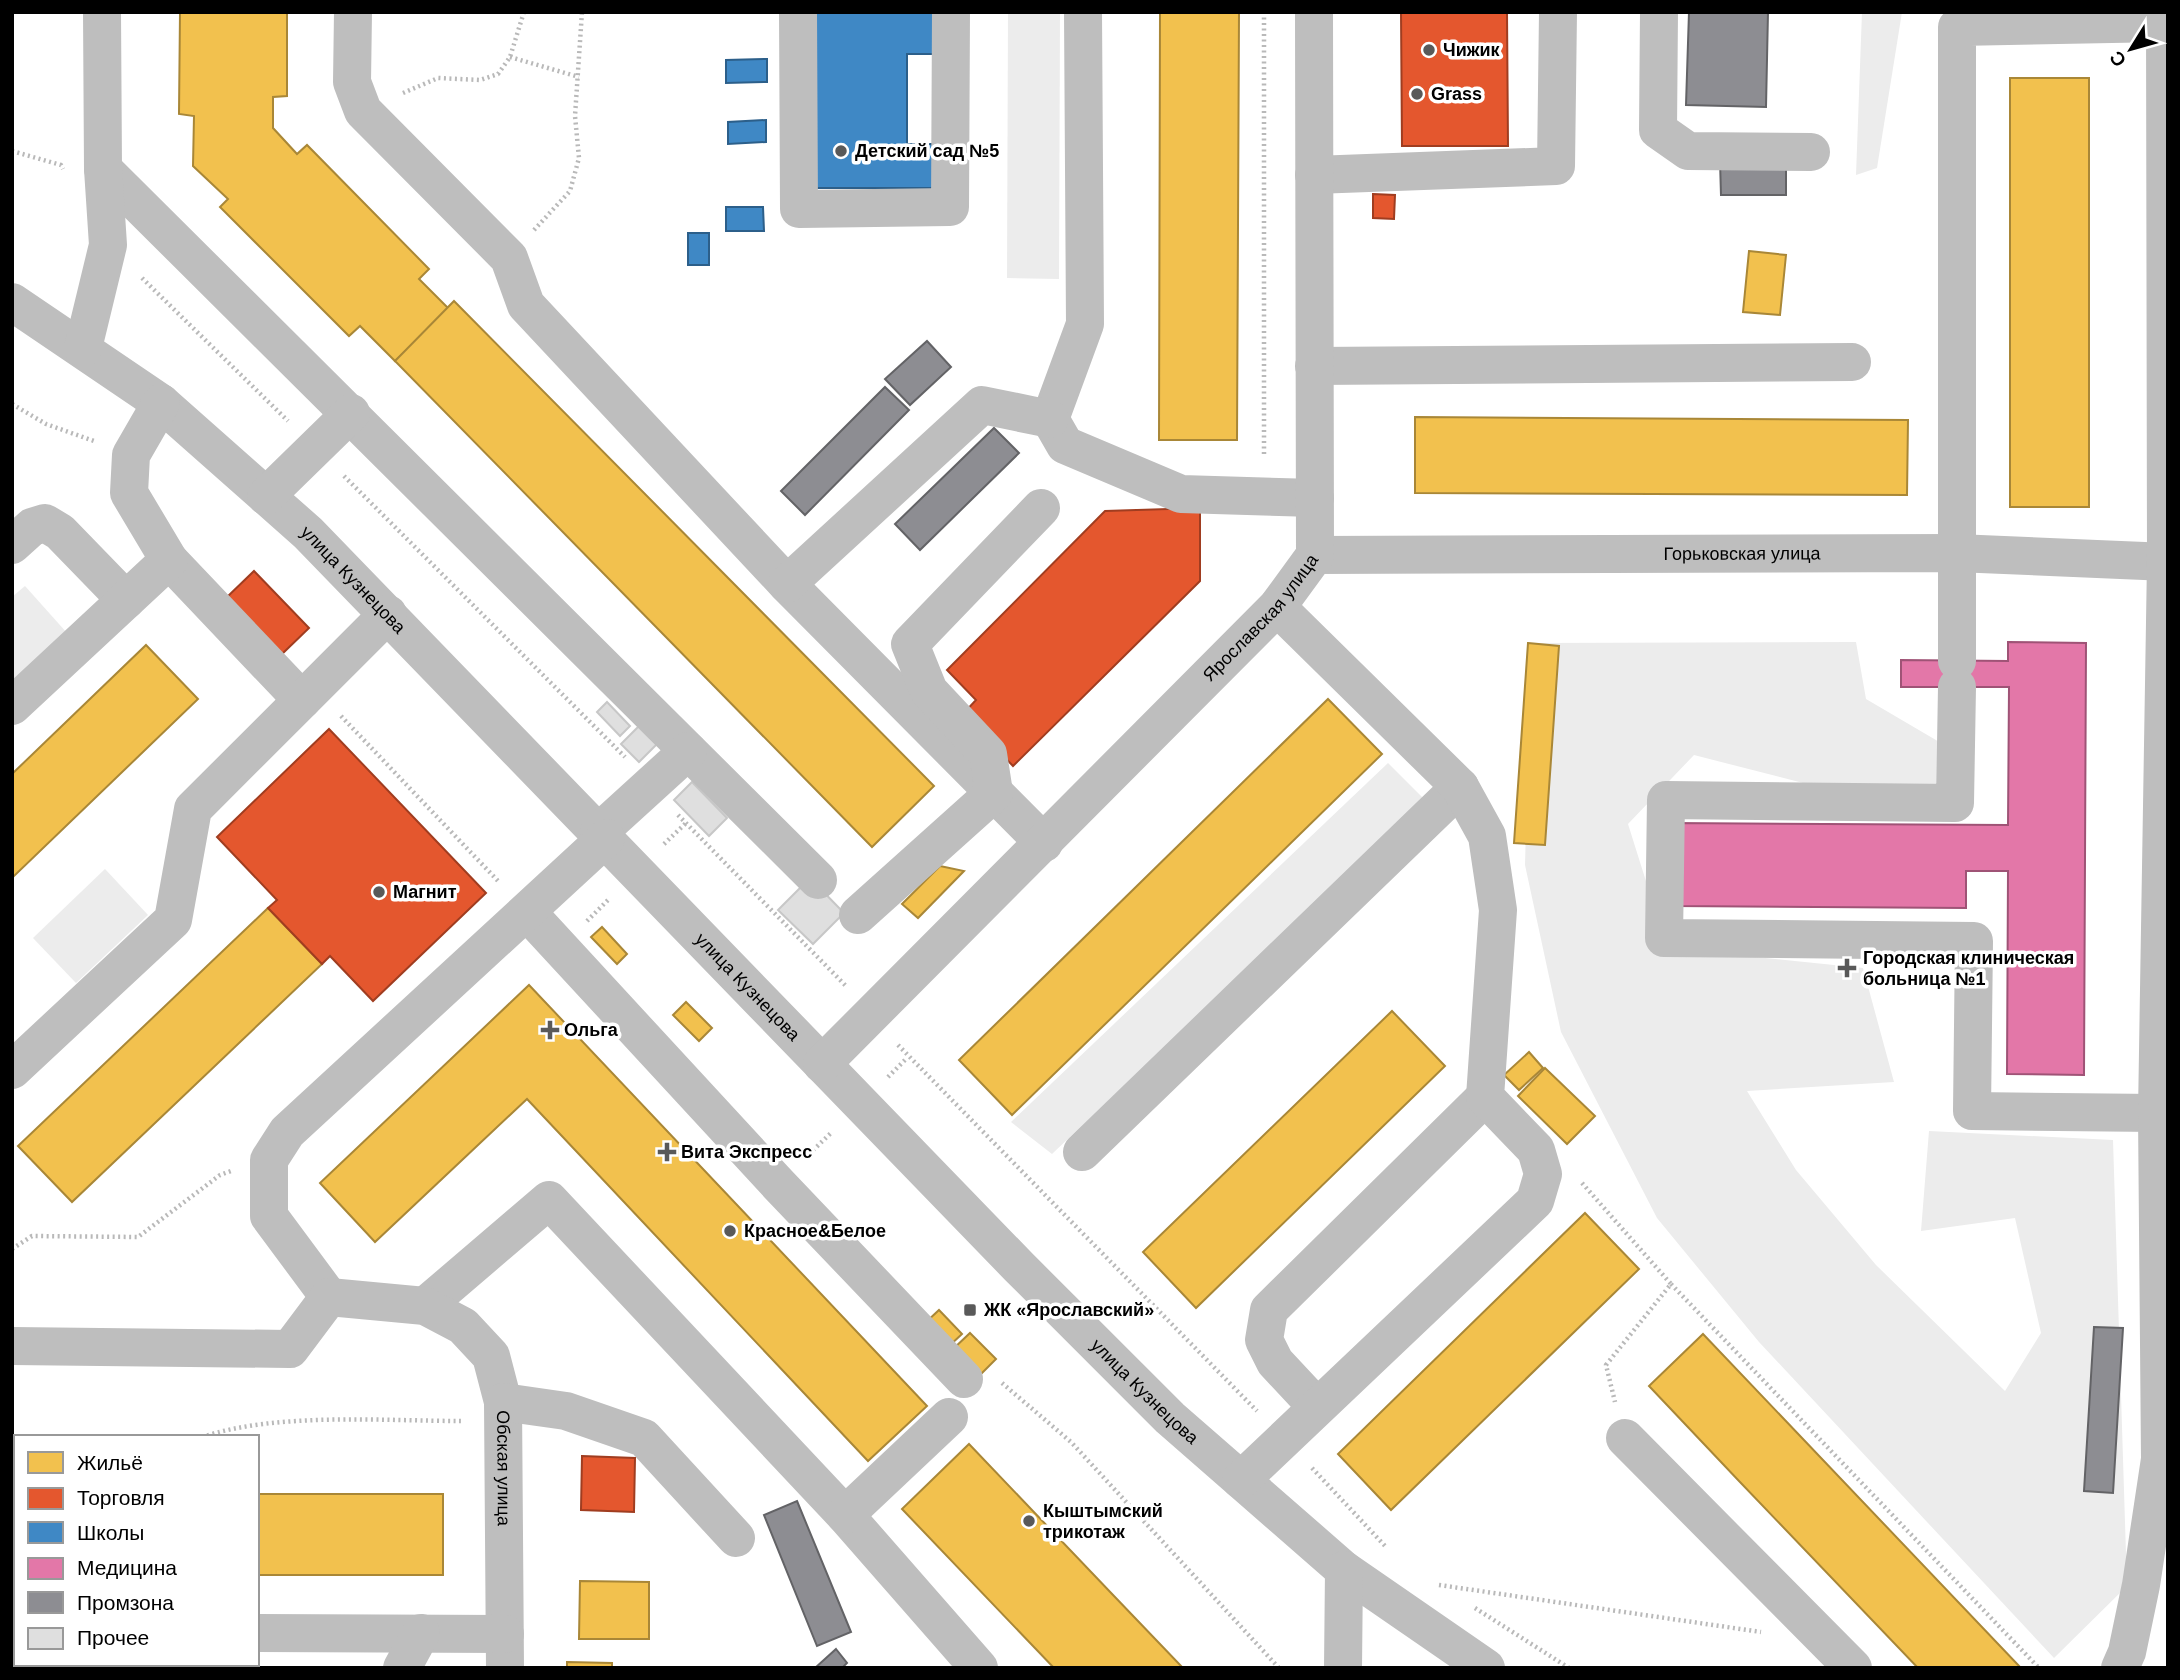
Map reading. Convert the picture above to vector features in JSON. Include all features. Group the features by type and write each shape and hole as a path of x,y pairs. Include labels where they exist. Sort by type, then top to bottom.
{"street":[{"path":"83,348 108,245 85,173 102,12"},
{"path":"353,12 352,82 363,111 509,258 526,305 787,584 1044,843"},
{"path":"798,12 799,209 950,207 951,12"},
{"path":"1050,419 1085,324 1083,12"},
{"name":"Ярославская улица","path":"822,1063 1277,607 1315,555 1314,12"},
{"path":"1314,175 1556,166 1558,12"},
{"path":"1659,12 1658,130 1688,151 1811,152"},
{"path":"2120,1668 2127,1652 2164,1459 2157,1113 2167,562 2168,139 2165,18 1957,27 1955,803 1666,800 1664,938 1974,941 1972,1111 2157,1113"},
{"path":"85,173 351,413 818,880"},
{"name":"улица Кузнецова","path":"12,302 83,348 161,404 266,496 388,614 1170,1418 1344,1570 1486,1668"},
{"path":"1314,366 1852,362"},
{"path":"161,404 131,455 129,493 169,560 308,694"},
{"path":"787,584 982,405 1050,419 1065,445 1181,494 1315,499"},
{"path":"266,496 351,413"},
{"path":"994,793 988,754 929,691 910,644 1041,508"},
{"path":"12,545 32,527 46,523 60,532 126,600"},
{"name":"Горьковская улица","path":"1315,555 1955,553 2167,562"},
{"path":"12,706 169,560"},
{"path":"1277,607 1461,787 1487,836 1497,909 1485,1097 1269,1310 1264,1340 1275,1362 1317,1407"},
{"path":"12,1070 173,920 193,809 388,614"},
{"path":"688,751 528,913 287,1132 269,1160 269,1216 329,1297 425,1306 550,1200 845,1516 979,1668"},
{"path":"1082,1152 1461,787"},
{"path":"858,915 994,793"},
{"path":"528,913 740,1143 964,1379"},
{"path":"1241,1480 1535,1200 1544,1174 1536,1150 1485,1097"},
{"path":"12,1346 290,1349 329,1297"},
{"name":"Обская улица","path":"425,1306 463,1326 491,1356 503,1411 505,1651"},
{"path":"503,1411 566,1411 644,1437 736,1538"},
{"path":"845,1516 949,1417"},
{"path":"1625,1438 1840,1655"},
{"path":"1343,1668 1344,1570"},
{"path":"259,1633 421,1633 505,1651"},
{"path":"402,1668 421,1633"}],"path":[{"path":"363,111 438,78 481,80 498,74 510,57 524,12"},
{"path":"509,258 570,191 579,158 575,116 582,12"},
{"path":"1264,12 1264,497"},
{"path":"510,57 579,77"},
{"path":"12,151 85,173"},
{"path":"108,245 652,785 872,1012 907,1058 1284,1439 1397,1559"},
{"path":"12,404 46,424 131,455"},
{"path":"308,694 528,913"},
{"path":"12,1248 32,1236 138,1237 220,1175 269,1160"},
{"path":"1544,1174 1583,1183 1671,1284 2039,1668"},
{"path":"1625,1438 1605,1365 1671,1284"},
{"path":"964,1379 999,1381 1071,1442 1279,1668"},
{"path":"208,1435 223,1430 321,1420 503,1411"},
{"path":"1428,1578 1450,1592"},
{"path":"1439,1585 1840,1655"},
{"path":"1471,1606 1569,1668"}],"shaded area":[{"path":"1008,12 1060,12 1059,279 1007,278"},
{"path":"1862,12 1902,12 1877,168 1856,175"},
{"path":"25,586 67,633 12,682 12,597"},
{"path":"1856,642 1866,699 1941,743 1939,791 1869,800 1694,755 1628,824 1667,948 1863,968 1894,1082 1747,1091 1796,1170 1876,1265 2005,1391 2041,1333 2015,1218 1921,1231 1929,1131 2113,1140 2127,1586 2054,1658 1759,1342 1657,1218 1561,1032 1525,865 1531,643"},
{"path":"1388,763 1425,800 1052,1154 1011,1122"},
{"path":"105,869 148,915 76,983 33,938"}],"building: Жильё":[{"path":"180,12 287,12 287,96 273,97 273,128 297,154 307,145 429,269 419,279 449,309 395,361 360,326 349,336 220,207 228,199 193,166 194,116 179,114"},
{"path":"1160,12 1239,12 1237,440 1159,440"},
{"path":"2010,78 2089,78 2089,507 2010,507"},
{"path":"1749,251 1786,255 1780,315 1743,312"},
{"path":"454,301 934,786 872,847 395,361"},
{"path":"1415,417 1908,420 1907,495 1415,493"},
{"path":"1528,643 1559,646 1545,845 1514,843"},
{"path":"146,645 198,699 12,878 12,774"},
{"path":"1328,699 1382,754 1012,1115 959,1060"},
{"path":"940,866 964,871 918,918 902,904"},
{"path":"268,908 322,964 72,1202 18,1146"},
{"path":"602,927 627,954 617,964 591,937"},
{"path":"529,985 927,1406 868,1461 527,1099 375,1242 320,1183"},
{"path":"686,1002 712,1028 699,1041 673,1015"},
{"path":"1392,1011 1445,1066 1196,1308 1143,1252"},
{"path":"1529,1052 1543,1068 1519,1090 1504,1075"},
{"path":"1545,1068 1595,1116 1567,1144 1518,1096"},
{"path":"1585,1213 1639,1269 1391,1510 1338,1454"},
{"path":"939,1310 962,1334 948,1347 925,1323"},
{"path":"970,1333 996,1359 978,1377 952,1350"},
{"path":"1703,1334 2021,1668 1918,1668 1739,1481 1649,1386"},
{"path":"969,1444 1183,1668 1054,1668 902,1509"},
{"path":"259,1494 443,1494 443,1575 259,1575"},
{"path":"12,1535 14,1535 14,1615"},
{"path":"580,1581 649,1582 649,1639 579,1639"},
{"path":"567,1662 612,1663 612,1668 567,1668"}],"building: Торговля":[{"path":"1401,12 1507,12 1508,146 1402,146"},
{"path":"1373,194 1395,195 1394,219 1373,218"},
{"path":"1200,508 1200,581 1013,766 963,714 976,700 947,670 1105,511"},
{"path":"254,571 309,628 281,655 226,598"},
{"path":"329,729 486,893 373,1001 330,956 322,964 268,908 277,900 217,837"},
{"path":"582,1456 635,1458 634,1512 581,1510"}],"building: Школы":[{"path":"815,12 935,12 935,54 907,54 907,144 935,144 936,188 815,188"},
{"path":"767,59 767,82 726,83 726,60"},
{"path":"766,120 766,142 728,144 728,122"},
{"path":"726,207 763,207 764,231 726,231"},
{"path":"688,233 709,233 709,265 688,265"}],"building: Медицина":[{"path":"2008,642 2086,643 2084,1075 2007,1074 2008,871 1966,871 1966,908 1673,906 1673,823 2008,825 2009,687 1901,687 1901,660 2008,661"}],"building: Промзона":[{"path":"1689,12 1768,12 1766,107 1686,105"},
{"path":"1720,161 1786,161 1786,195 1721,195"},
{"path":"927,341 951,367 910,405 885,379"},
{"path":"885,387 909,410 805,515 781,491"},
{"path":"994,428 1019,453 920,550 895,524"},
{"path":"2094,1327 2123,1328 2113,1493 2084,1491"},
{"path":"797,1501 851,1632 817,1646 764,1515"},
{"path":"836,1649 847,1663 842,1668 815,1668"}],"building: Прочее":[{"path":"607,702 630,726 620,736 597,712"},
{"path":"639,726 657,744 639,762 621,744"},
{"path":"692,782 727,818 709,836 674,800"},
{"path":"810,878 844,913 813,944 778,910"}],"place":[{"name":"Чижик","path":"1429,50"},
{"name":"Grass","path":"1417,94"},
{"name":"Детский сад №5","path":"841,151"},
{"name":"Магнит","path":"379,892"},
{"name":"Городская клиническая больница №1","path":"1847,968"},
{"name":"Ольга","path":"550,1030"},
{"name":"Вита Экспресс","path":"667,1152"},
{"name":"Красное&Белое","path":"730,1231"},
{"name":"ЖК «Ярославский»","path":"970,1310"},
{"name":"Кыштымский трикотаж","path":"1029,1521"}]}
